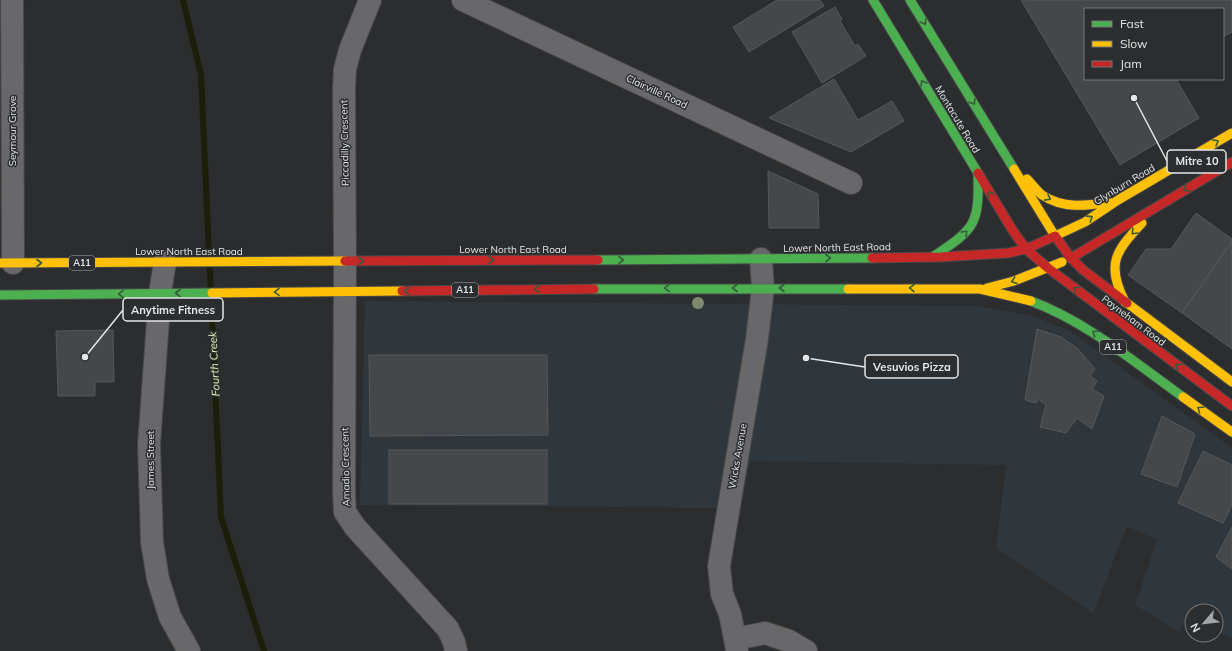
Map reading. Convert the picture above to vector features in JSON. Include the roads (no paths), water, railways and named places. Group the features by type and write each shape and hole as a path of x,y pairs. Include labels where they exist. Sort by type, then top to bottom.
{"main road":[{"name":"Montacute Road","path":"873,0 1011,228 1026,249"},
{"name":"Montacute Road","path":"910,0 1055,236"},
{"name":"Glynburn Road","path":"1026,249 1085,222 1118,200 1232,133"},
{"path":"1009,162 1042,194 1066,205 1086,207 1118,200"},
{"path":"980,290 1004,284 1071,258 1232,162"},
{"path":"934,256 960,238 970,228 977,205 978,174"},
{"path":"1124,302 1115,276 1115,260 1121,247 1161,204"},
{"name":"Payneham Road","path":"1055,236 1082,270 1232,382"},
{"name":"Lower North East Road","path":"6,263 761,259 996,254 1026,249"},
{"name":"Payneham Road","path":"1026,249 1048,268 1232,406"},
{"name":"A11","path":"0,295 763,288 980,290 1026,299 1050,308 1088,329 1232,432"}],"street":[{"name":"Seymour Grove","path":"6,263 12,0"},
{"name":"Piccadilly Crescent","path":"345,291 343,95 345,70 350,50 370,0"},
{"name":"Clairville Road","path":"463,0 851,183"},
{"name":"Wicks Avenue","path":"736,645 730,614 722,594 719,566 757,339 763,288 761,259"},
{"name":"James Street","path":"165,262 160,293 149,444 152,542 158,579 170,617 189,651"},
{"name":"Amadio Crescent","path":"345,291 345,512 355,527 448,629 456,651"},
{"path":"736,645 765,633 806,651"}],"waterway":[{"name":"Fourth Creek","path":"183,0 201,75 221,517 264,651"}],"place":[{"name":"Mitre 10","path":"1134,98"},
{"name":"Anytime Fitness","path":"85,357"},
{"name":"Vesuvios Pizza","path":"806,358"}]}
